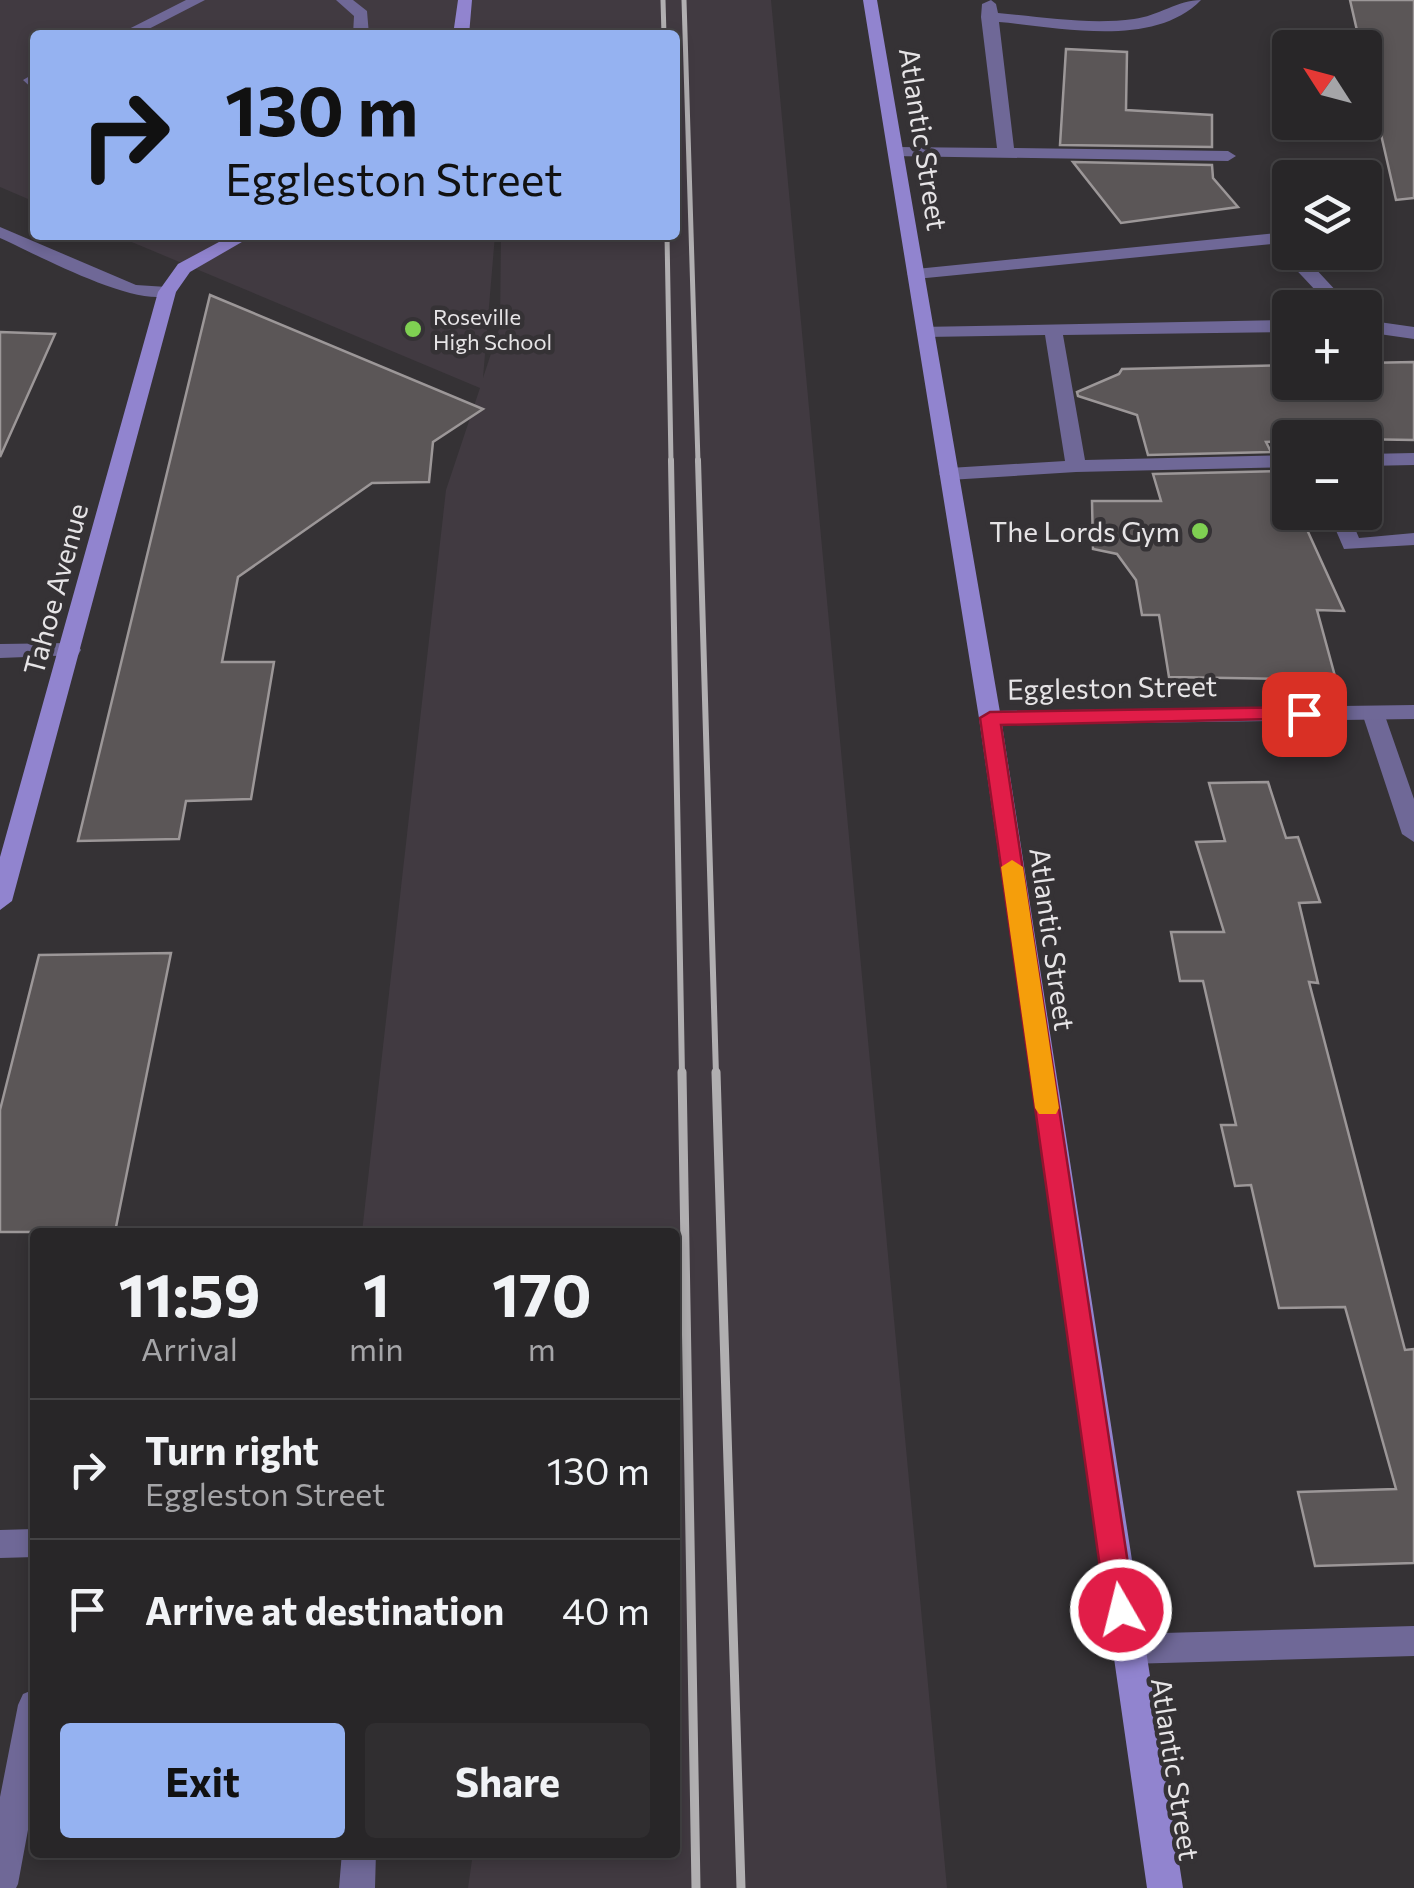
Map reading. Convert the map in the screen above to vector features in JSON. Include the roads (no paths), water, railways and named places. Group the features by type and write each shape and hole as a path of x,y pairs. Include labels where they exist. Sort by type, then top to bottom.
{"main road":[{"path":"462,30 465,0"},
{"name":"Atlantic Street","path":"870,0 990,718 1126,1648 1165,1888"},
{"path":"167,292 184,268 236,240"},
{"name":"Tahoe Avenue","path":"0,901 167,292"}],"street":[{"path":"135,30 198,0"},
{"path":"343,0 362,14 360,30"},
{"path":"1006,153 990,9 1143,25 1181,14 1194,0"},
{"path":"896,152 1228,156"},
{"path":"0,232 133,290 167,292"},
{"path":"916,274 1276,238 1326,290"},
{"path":"926,331 1272,326"},
{"path":"1382,328 1414,333"},
{"path":"1053,330 1076,466"},
{"path":"1382,460 1414,459"},
{"path":"950,474 1076,466 1272,461"},
{"path":"1345,530 1351,545 1414,540"},
{"path":"0,651 70,650"},
{"name":"Eggleston Street","path":"990,718 1414,712"},
{"path":"1373,713 1414,834"},
{"path":"0,1544 30,1543"},
{"path":"1126,1648 1414,1641"},
{"path":"0,1884 30,1731"},
{"path":"356,1888 358,1858"}],"railway":[{"path":"663,0 664,30"},
{"path":"684,0 698,462"},
{"path":"667,240 671,462"},
{"path":"671,460 682,1075"},
{"path":"698,460 716,1075"},
{"path":"682,1072 696,1888"},
{"path":"716,1072 741,1888"}],"place":[{"name":"Roseville High School","path":"413,329"},
{"name":"The Lords Gym","path":"1200,531"}]}
